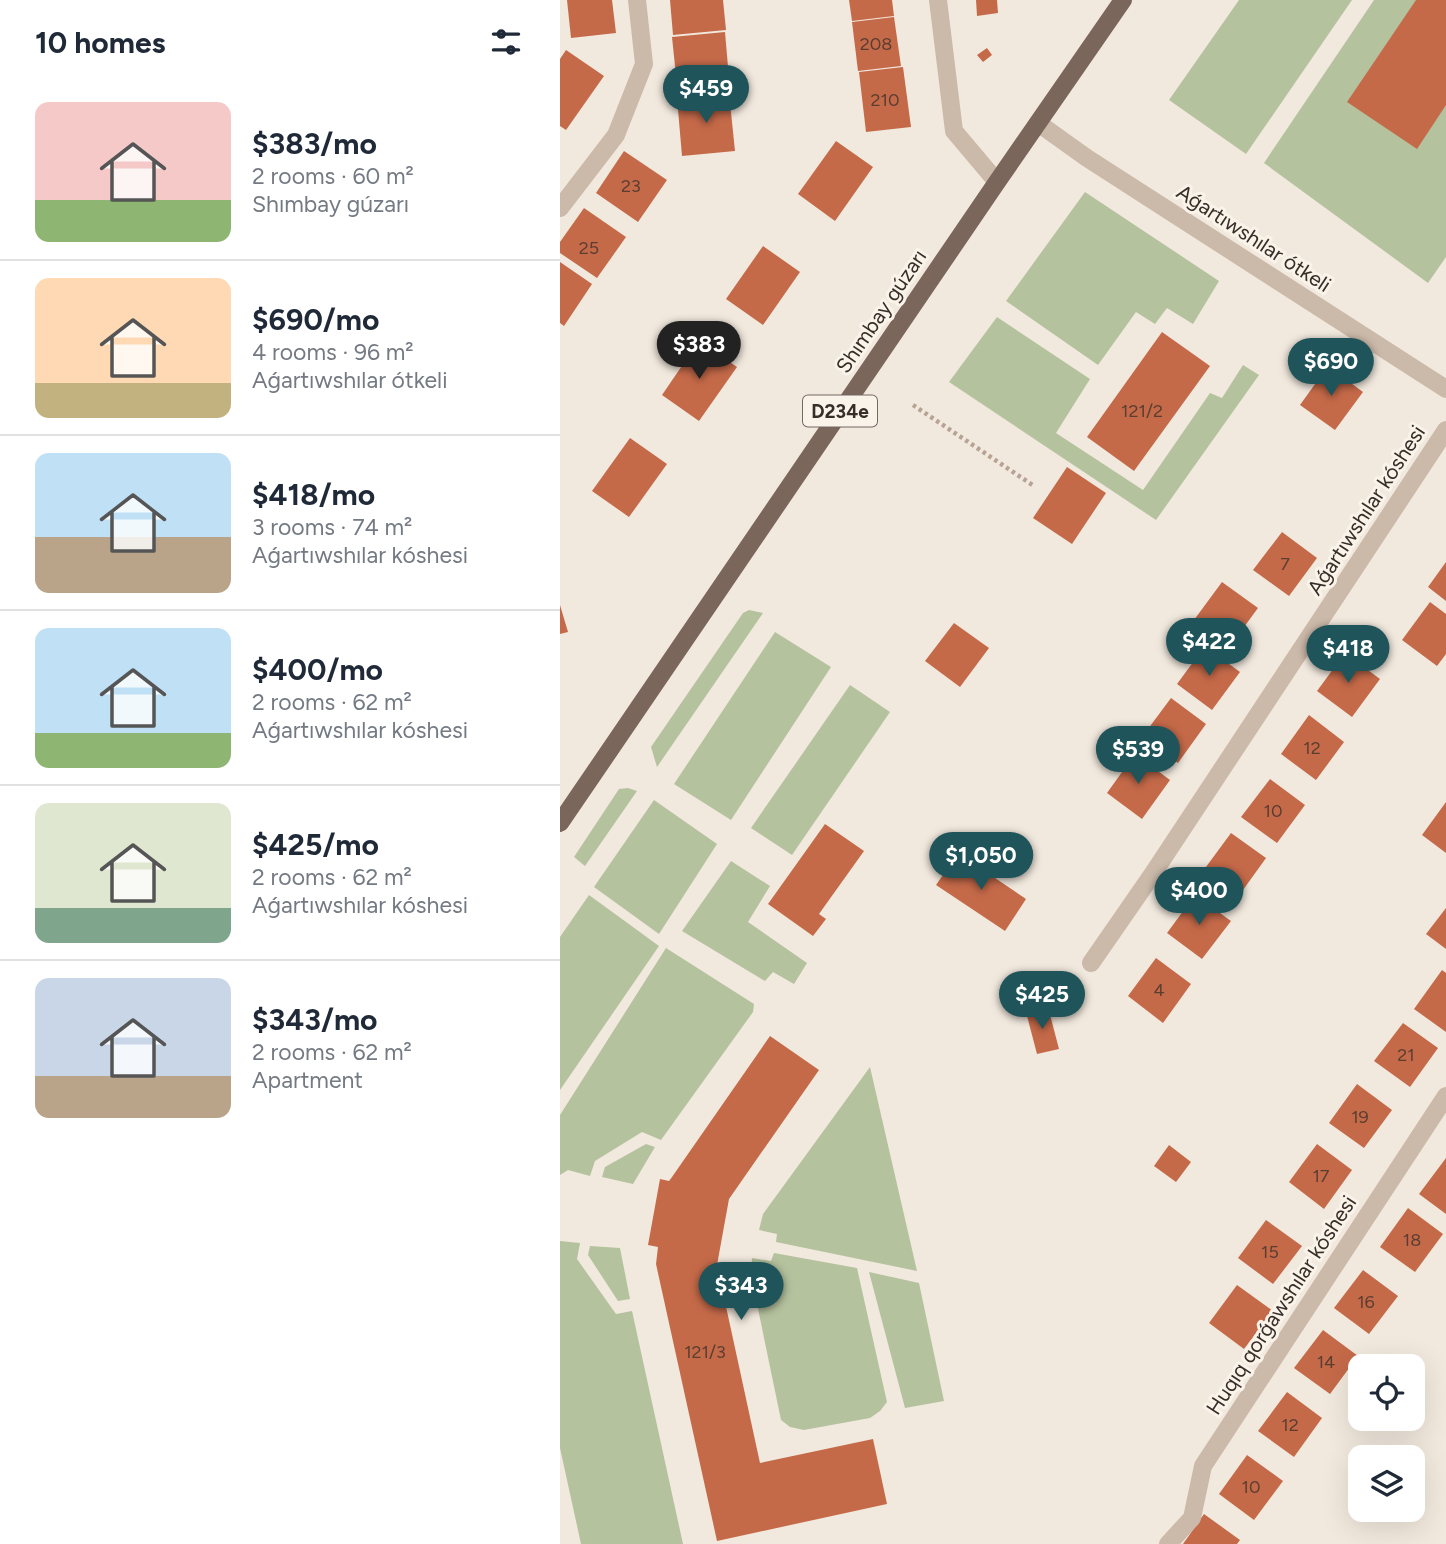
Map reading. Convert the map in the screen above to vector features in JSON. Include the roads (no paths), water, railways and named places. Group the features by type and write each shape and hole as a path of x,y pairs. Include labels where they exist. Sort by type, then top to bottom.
{"main road":[{"name":"Shımbay gúzarı","path":"560,823 1123,0"}],"street":[{"path":"560,208 616,135 644,64 637,0"},
{"path":"938,0 954,131 997,182"},
{"name":"Aǵartıwshılar ótkeli","path":"1038,123 1087,158 1446,389"},
{"name":"Aǵartıwshılar kóshesi","path":"1091,963 1152,876 1446,430"},
{"name":"Huqıq qorǵawshılar kóshesi","path":"1168,1544 1192,1518 1203,1466 1446,1096"}]}
